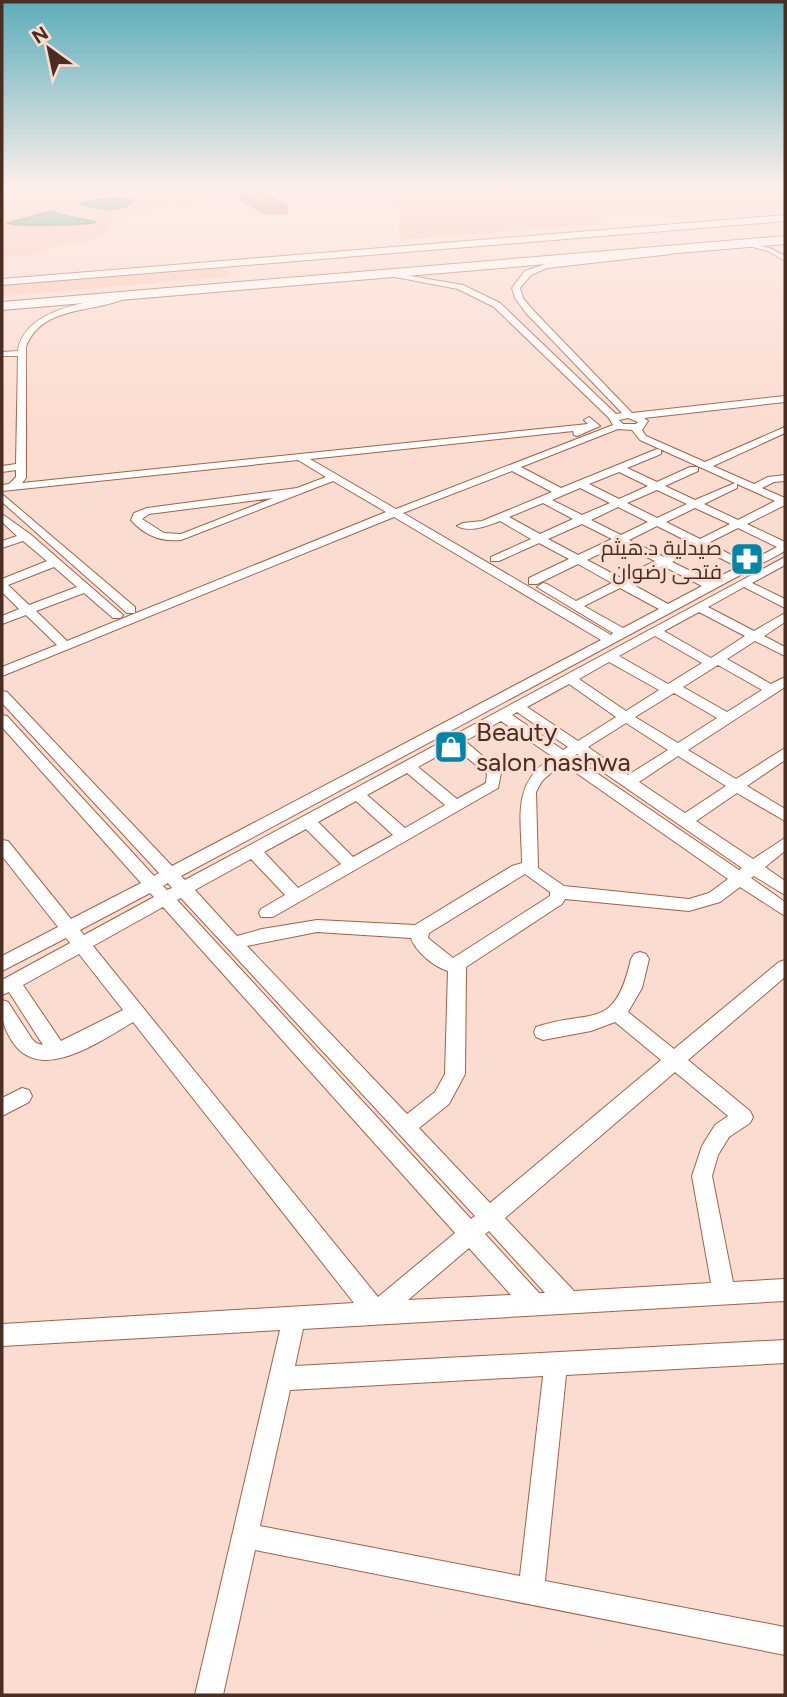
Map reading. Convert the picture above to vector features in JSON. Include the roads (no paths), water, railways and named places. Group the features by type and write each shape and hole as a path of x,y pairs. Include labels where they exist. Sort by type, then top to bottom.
{"highway":[{"path":"2,297 227,279 343,266"},
{"path":"2,306 480,266"}],"street":[{"path":"2,280 189,266"},
{"path":"2,280 195,266"},
{"path":"227,279 241,266"},
{"path":"254,266 282,274"},
{"path":"262,270 266,266"},
{"path":"546,266 528,273 516,288 519,298 641,424"},
{"path":"390,274 460,287 497,304 623,429 657,452 754,488 783,504"},
{"path":"6,487 21,466 22,353 25,335 41,321 77,308 126,297"},
{"path":"2,354 22,353"},
{"path":"631,416 785,399"},
{"path":"623,429 641,424 785,406"},
{"path":"623,429 631,416"},
{"path":"6,487 434,439 595,426 637,430 641,424"},
{"path":"2,661 61,643 480,475 549,443 595,426"},
{"path":"480,475 512,467 595,426"},
{"path":"188,465 300,457 434,439 595,426 623,429 733,486 783,504"},
{"path":"496,564 540,539 785,430"},
{"path":"530,433 544,436 549,443"},
{"path":"463,526 484,524 657,452"},
{"path":"316,455 397,508"},
{"path":"300,457 496,564 616,637"},
{"path":"2,469 21,466"},
{"path":"512,467 561,492"},
{"path":"58,1052 7,985 699,607 748,575 785,546 619,468"},
{"path":"299,491 147,511 138,515 136,520 161,537 183,537 239,515 299,491 334,477"},
{"path":"754,488 772,478 785,478"},
{"path":"580,484 700,543 785,604"},
{"path":"533,581 733,486"},
{"path":"6,487 17,513 131,610"},
{"path":"542,499 711,586"},
{"path":"226,500 239,515"},
{"path":"575,606 783,504"},
{"path":"2,517 17,513"},
{"path":"2,517 117,615"},
{"path":"500,517 668,609"},
{"path":"2,545 26,536"},
{"path":"2,964 711,586 785,560"},
{"path":"56,562 2,585 61,643"},
{"path":"2,672 117,615 258,564"},
{"path":"496,564 533,581 575,606 616,637"},
{"path":"748,575 785,592"},
{"path":"2,620 86,588"},
{"path":"699,607 785,652"},
{"path":"530,869 528,792 542,772 785,617"},
{"path":"655,631 785,699"},
{"path":"609,656 727,718"},
{"path":"540,677 562,682 785,816"},
{"path":"628,782 785,681"},
{"path":"2,695 569,1302"},
{"path":"517,706 785,889"},
{"path":"502,715 785,910"},
{"path":"2,719 534,1304"},
{"path":"267,913 490,789 496,778 455,740"},
{"path":"685,821 785,754"},
{"path":"408,766 457,807"},
{"path":"369,769 384,779"},
{"path":"357,794 404,836"},
{"path":"307,821 352,866"},
{"path":"693,846 703,843 708,836"},
{"path":"235,943 280,931 317,926 419,932 518,870 530,869 559,892 689,905 713,898 785,842"},
{"path":"2,845 376,1313"},
{"path":"253,850 296,896"},
{"path":"419,932 419,940 444,963 457,964 556,900 559,892"},
{"path":"544,1032 597,1022 616,1012 629,997 640,959"},
{"path":"406,1126 436,1105 452,1085 455,1074 457,964"},
{"path":"376,1313 785,967"},
{"path":"2,1007 27,1048 41,1054 58,1052 136,1012"},
{"path":"616,1012 743,1117 722,1131 709,1152 702,1176 724,1294"},
{"path":"313,1060 331,1046"},
{"path":"2,1108 22,1096"},
{"path":"2,1335 785,1290"},
{"path":"209,1695 294,1318"},
{"path":"281,1379 785,1350"},
{"path":"531,1592 556,1363"},
{"path":"247,1536 785,1641"}],"place":[{"name":"صيدلية د.هيثم فتحى رضوان","path":"747,559"},
{"name":"Beauty salon nashwa","path":"451,747"}]}
